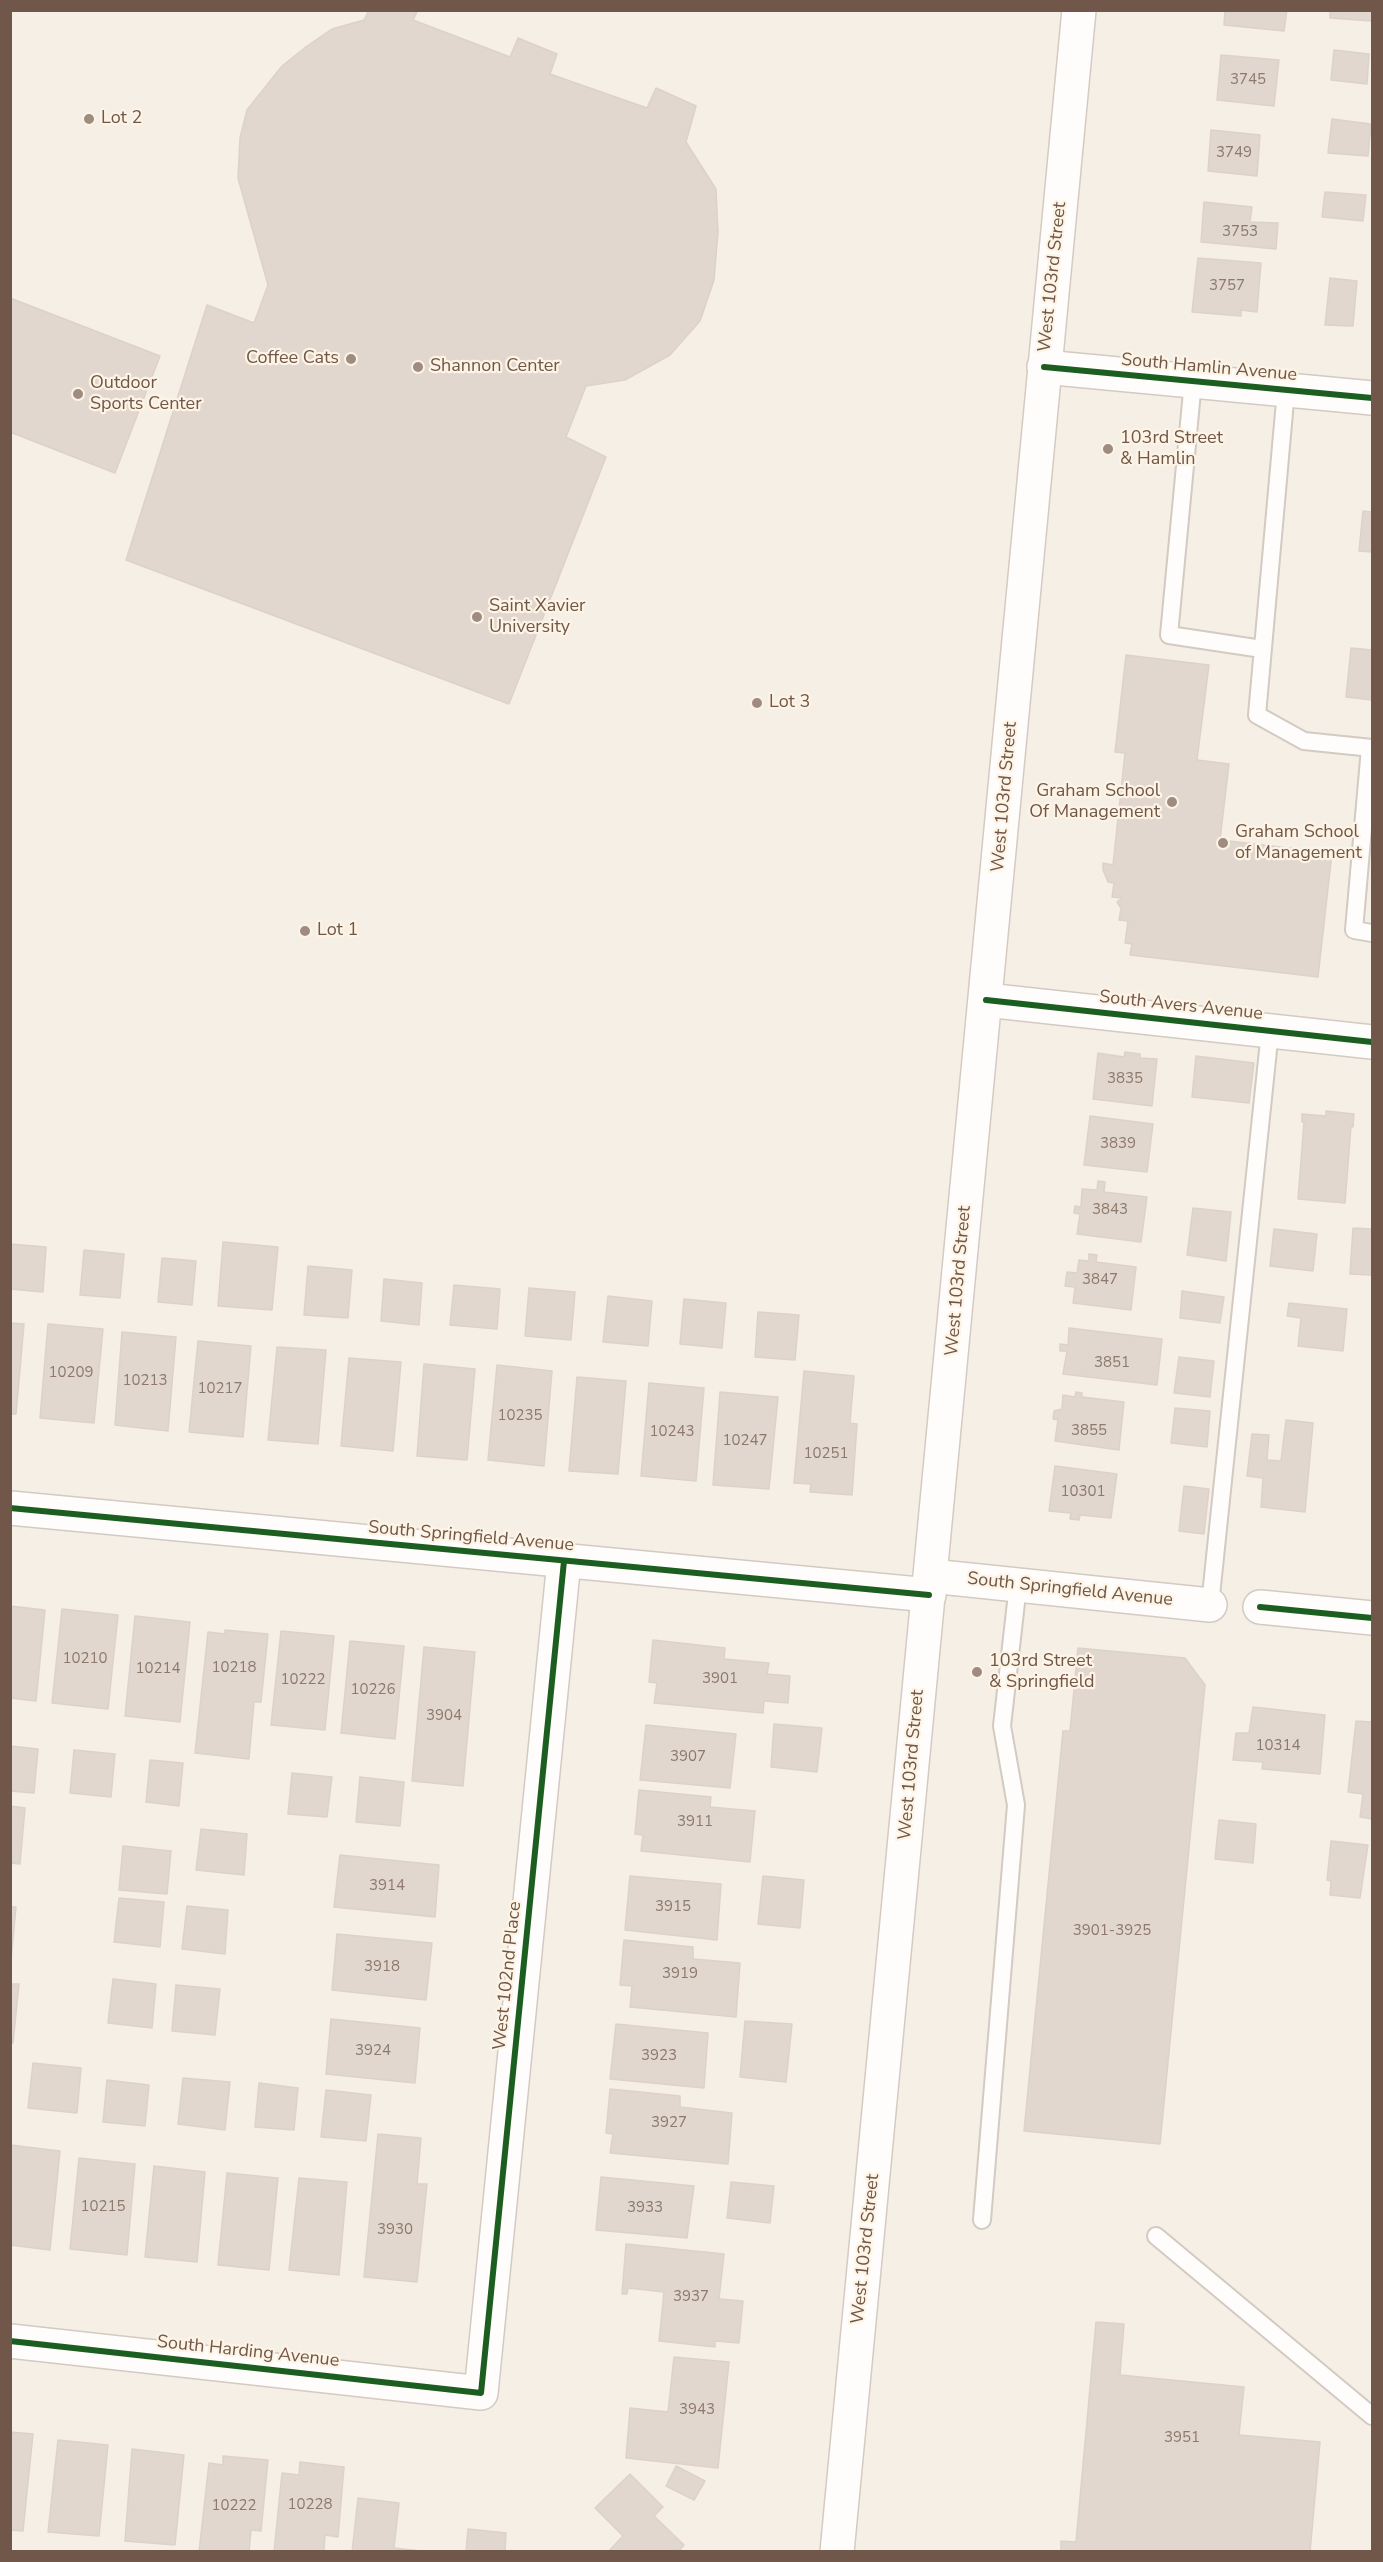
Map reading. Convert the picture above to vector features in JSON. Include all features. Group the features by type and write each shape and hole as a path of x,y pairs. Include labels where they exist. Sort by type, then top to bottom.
{"street":[{"name":"West 103rd Street","path":"837,2552 1079,10"},
{"name":"South Hamlin Avenue","path":"1044,367 1372,398"},
{"name":"South Avers Avenue","path":"986,1000 1372,1042"},
{"name":"South Springfield Avenue","path":"10,1508 564,1561 930,1586 1017,1585 1210,1605"},
{"name":"West 102nd Place","path":"482,2393 564,1561"},
{"path":"1260,1607 1372,1618"},
{"name":"South Harding Avenue","path":"10,2341 482,2393"}],"lane":[{"path":"1193,381 1169,635 1262,649"},
{"path":"1286,390 1257,715 1304,741 1371,748 1354,930 1372,933"},
{"path":"1210,1605 1270,1031"},
{"path":"982,2220 1016,1805 1002,1726 1017,1585"},
{"path":"1156,2236 1372,2416"}],"building":[{"name":"Shannon Center","path":"369,10 418,10 413,20 510,57 518,38 557,54 550,74 647,108 656,88 696,106 686,142 716,189 718,232 714,280 700,321 670,355 625,380 586,386 566,437 606,457 509,704 126,560 207,305 254,323 268,285 238,178 240,138 247,110 282,66 332,29 364,20"},
{"path":"1225,10 1287,10 1284,31 1224,25"},
{"path":"1330,10 1372,10 1372,21 1330,18"},
{"path":"1334,50 1369,54 1367,84 1331,80"},
{"path":"1221,55 1279,60 1274,106 1217,100"},
{"path":"1332,119 1371,124 1368,156 1328,153"},
{"path":"1211,130 1260,135 1257,176 1208,171"},
{"path":"1325,192 1366,195 1363,221 1322,217"},
{"path":"1204,202 1252,207 1250,222 1278,223 1276,249 1201,242"},
{"path":"1198,258 1261,263 1257,312 1241,310 1241,316 1192,312"},
{"path":"1330,278 1357,281 1353,326 1325,325"},
{"name":"Outdoor Sports Center","path":"10,298 160,356 115,473 10,432"},
{"path":"1363,511 1372,512 1372,552 1359,551"},
{"path":"1351,648 1372,650 1372,700 1346,697"},
{"name":"Graham School Of Management","path":"1126,655 1209,665 1197,760 1229,764 1220,840 1332,853 1318,977 1130,955 1132,944 1125,943 1128,921 1119,920 1121,908 1117,902 1122,898 1112,897 1114,883 1108,882 1103,870 1103,863 1113,865 1125,753 1115,752"},
{"path":"1125,1052 1140,1054 1140,1058 1157,1059 1152,1106 1093,1099 1098,1053 1124,1057"},
{"path":"1196,1056 1254,1063 1249,1103 1192,1097"},
{"path":"1326,1111 1354,1114 1345,1203 1298,1199 1304,1122 1302,1122 1302,1114 1326,1116"},
{"path":"1090,1116 1153,1124 1147,1172 1084,1165"},
{"path":"1098,1181 1105,1182 1104,1192 1147,1197 1141,1242 1077,1234 1080,1214 1074,1213 1075,1206 1081,1207 1082,1189 1097,1190"},
{"path":"1193,1208 1231,1212 1226,1261 1187,1255"},
{"path":"1353,1228 1372,1229 1372,1275 1350,1274"},
{"path":"1274,1229 1317,1234 1313,1271 1270,1266"},
{"path":"223,1242 278,1247 272,1310 218,1306"},
{"path":"10,1244 46,1247 43,1292 10,1289"},
{"path":"84,1250 124,1254 120,1298 80,1295"},
{"path":"1089,1254 1097,1255 1096,1262 1136,1267 1131,1310 1073,1303 1075,1287 1065,1286 1067,1272 1077,1273 1079,1260 1089,1261"},
{"path":"162,1258 196,1261 192,1305 158,1302"},
{"path":"308,1266 352,1270 348,1318 304,1315"},
{"path":"384,1279 422,1283 419,1325 381,1321"},
{"path":"454,1285 500,1289 497,1329 450,1325"},
{"path":"529,1288 575,1292 571,1340 525,1336"},
{"path":"1182,1291 1224,1297 1220,1323 1180,1318"},
{"path":"608,1296 652,1301 648,1346 603,1342"},
{"path":"684,1299 726,1303 722,1348 680,1344"},
{"path":"1289,1303 1347,1309 1343,1351 1298,1346 1301,1318 1287,1316"},
{"path":"758,1312 799,1315 795,1360 755,1357"},
{"path":"10,1323 24,1324 16,1414 10,1414"},
{"path":"48,1324 103,1329 94,1423 40,1418"},
{"path":"1069,1328 1162,1339 1157,1385 1063,1374 1067,1351 1060,1351 1060,1344 1068,1345"},
{"path":"122,1332 176,1337 168,1431 115,1425"},
{"path":"198,1341 251,1346 243,1437 189,1432"},
{"path":"277,1347 326,1350 318,1444 268,1440"},
{"path":"1179,1357 1214,1361 1210,1397 1174,1393"},
{"path":"349,1358 401,1362 393,1451 341,1446"},
{"path":"424,1364 475,1369 467,1460 417,1456"},
{"path":"497,1365 552,1371 544,1466 488,1460"},
{"path":"804,1371 854,1376 850,1423 857,1424 852,1495 810,1492 811,1484 794,1483"},
{"path":"577,1377 626,1381 618,1474 569,1471"},
{"path":"649,1383 704,1388 696,1481 641,1476"},
{"path":"720,1392 778,1397 769,1489 713,1485"},
{"path":"1076,1392 1082,1393 1082,1397 1124,1402 1119,1450 1055,1441 1058,1420 1053,1419 1054,1411 1062,1409 1063,1395 1075,1397"},
{"path":"1175,1408 1210,1411 1207,1447 1171,1443"},
{"path":"1286,1420 1313,1423 1305,1512 1261,1507 1263,1478 1247,1476 1252,1434 1269,1435 1267,1460 1281,1461"},
{"path":"1055,1466 1117,1474 1111,1518 1080,1515 1079,1520 1070,1519 1071,1513 1049,1511"},
{"path":"1184,1486 1209,1489 1204,1534 1179,1531"},
{"path":"10,1606 45,1610 36,1701 10,1698"},
{"path":"62,1609 118,1615 108,1709 52,1703"},
{"path":"135,1616 190,1622 180,1722 125,1716"},
{"path":"225,1630 268,1634 261,1702 254,1702 249,1759 195,1753 208,1632 225,1634"},
{"path":"281,1631 334,1636 325,1730 271,1725"},
{"path":"653,1640 725,1648 724,1659 769,1663 767,1674 790,1676 788,1703 764,1701 763,1713 654,1703 657,1683 649,1682"},
{"path":"350,1641 404,1646 395,1739 341,1733"},
{"path":"424,1647 475,1652 463,1786 412,1781"},
{"path":"1078,1648 1185,1658 1205,1685 1160,2144 1024,2131 1063,1731 1070,1731"},
{"path":"1253,1707 1325,1715 1320,1774 1262,1769 1263,1762 1233,1760 1236,1733 1249,1733"},
{"path":"1356,1721 1372,1722 1372,1819 1360,1817 1363,1794 1348,1792"},
{"path":"774,1724 822,1728 817,1772 771,1767"},
{"path":"646,1725 736,1734 730,1788 640,1780"},
{"path":"10,1746 38,1749 34,1793 10,1791"},
{"path":"74,1750 115,1754 111,1797 70,1793"},
{"path":"150,1760 183,1763 179,1806 146,1802"},
{"path":"292,1773 332,1777 327,1817 288,1814"},
{"path":"360,1777 404,1782 400,1826 356,1822"},
{"path":"639,1790 711,1797 710,1807 755,1811 750,1862 641,1851 643,1835 635,1834"},
{"path":"10,1806 25,1808 20,1864 10,1863"},
{"path":"1219,1820 1256,1824 1253,1863 1215,1859"},
{"path":"201,1829 247,1834 244,1875 196,1870"},
{"path":"1331,1841 1368,1845 1360,1898 1330,1895 1331,1881 1327,1880"},
{"path":"123,1846 171,1851 167,1894 119,1890"},
{"path":"340,1855 439,1865 435,1917 334,1907"},
{"path":"630,1876 721,1884 717,1940 625,1930"},
{"path":"763,1876 804,1880 800,1928 758,1924"},
{"path":"119,1898 164,1902 160,1947 114,1942"},
{"path":"187,1906 228,1910 225,1954 182,1949"},
{"path":"10,1907 16,1907 11,1960 10,1960"},
{"path":"337,1934 432,1943 426,2000 332,1990"},
{"path":"624,1940 693,1947 693,1959 740,1963 736,2017 630,2007 632,1986 620,1985"},
{"path":"113,1979 156,1984 152,2028 108,2023"},
{"path":"10,1984 19,1984 13,2043 10,2043"},
{"path":"176,1985 220,1989 215,2035 172,2031"},
{"path":"331,2019 420,2028 415,2083 326,2074"},
{"path":"745,2021 792,2024 786,2082 740,2077"},
{"path":"616,2024 708,2033 704,2088 610,2079"},
{"path":"33,2063 81,2068 77,2113 28,2108"},
{"path":"183,2078 230,2082 225,2130 178,2124"},
{"path":"107,2080 149,2085 145,2126 103,2122"},
{"path":"259,2083 298,2088 294,2130 255,2127"},
{"path":"610,2089 680,2096 680,2107 732,2113 728,2164 610,2153 613,2134 606,2133"},
{"path":"326,2090 371,2095 366,2141 321,2137"},
{"path":"378,2134 421,2138 417,2184 427,2184 417,2282 364,2277"},
{"path":"10,2145 60,2151 50,2250 10,2245"},
{"path":"79,2158 135,2164 127,2255 70,2249"},
{"path":"154,2166 205,2172 197,2262 145,2257"},
{"path":"227,2173 278,2178 269,2270 218,2265"},
{"path":"601,2177 694,2186 687,2238 596,2230"},
{"path":"299,2178 347,2182 339,2275 289,2270"},
{"path":"731,2182 774,2186 770,2223 727,2218"},
{"path":"626,2244 724,2254 719,2299 743,2301 739,2343 715,2341 715,2347 659,2341 664,2292 628,2288 627,2294 622,2294"},
{"path":"1096,2322 1124,2324 1120,2375 1244,2387 1239,2435 1320,2442 1310,2552 1061,2552 1061,2541 1076,2542"},
{"path":"674,2357 729,2362 718,2468 626,2458 630,2408 668,2412"},
{"path":"10,2432 33,2434 23,2531 10,2530"},
{"path":"58,2440 108,2445 99,2536 48,2532"},
{"path":"132,2449 184,2455 175,2545 125,2541"},
{"path":"223,2456 268,2460 261,2531 251,2530 249,2552 199,2552 209,2463 223,2465"},
{"path":"300,2462 344,2467 338,2537 325,2535 324,2552 274,2552 282,2473 299,2475"},
{"path":"676,2466 705,2481 694,2500 666,2486"},
{"path":"630,2474 663,2507 654,2516 684,2545 678,2552 608,2552 623,2536 595,2508"},
{"path":"358,2498 399,2503 394,2548 430,2552 352,2552"},
{"path":"468,2529 506,2533 505,2552 466,2552"}],"cycle path":[{"path":"1044,367 1372,398"},
{"path":"986,1000 1372,1042"},
{"path":"10,1508 929,1595"},
{"path":"10,2341 481,2393 564,1561"},
{"path":"1260,1607 1372,1618"}],"place":[{"name":"Lot 2","path":"89,119"},
{"name":"Coffee Cats","path":"351,359"},
{"name":"Shannon Center","path":"418,367"},
{"name":"Outdoor Sports Center","path":"78,394"},
{"name":"103rd Street & Hamlin","path":"1108,449"},
{"name":"Saint Xavier University","path":"477,617"},
{"name":"Lot 3","path":"757,703"},
{"name":"Graham School Of Management","path":"1172,802"},
{"name":"Graham School of Management","path":"1223,843"},
{"name":"Lot 1","path":"305,931"},
{"name":"103rd Street & Springfield","path":"977,1672"}]}
